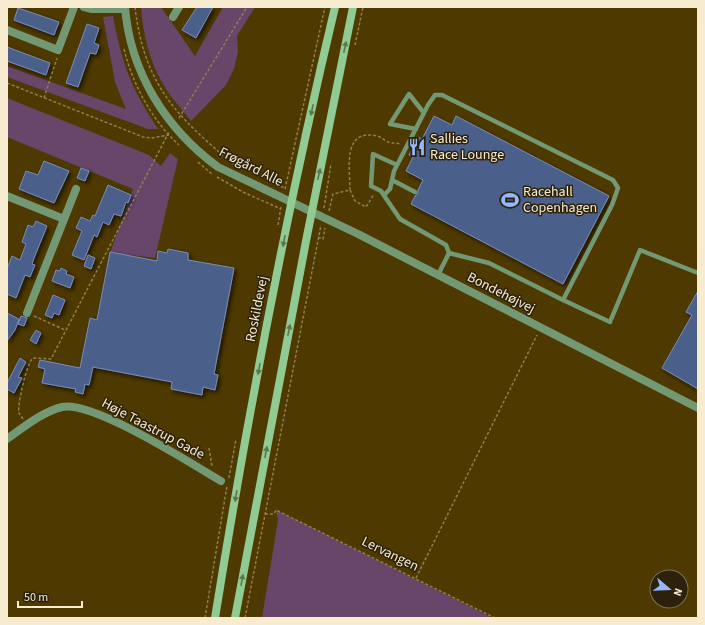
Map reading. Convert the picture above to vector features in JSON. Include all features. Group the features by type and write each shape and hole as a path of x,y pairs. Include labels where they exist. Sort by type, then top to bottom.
{"main road":[{"name":"Roskildevej","path":"215,618 232,519 292,203 335,7"},
{"path":"235,618 309,224 353,7"}],"street":[{"path":"7,30 58,50 74,7"},
{"path":"84,7 92,9 125,8"},
{"path":"173,18 179,7"},
{"name":"Frøgård Alle","path":"125,8 133,49 140,69 161,110 174,126 198,153 218,167 292,203"},
{"path":"27,313 76,189"},
{"path":"7,196 64,219"},
{"name":"Bondehøjvej","path":"292,203 358,234 698,408"},
{"name":"Høje Taastrup Gade","path":"7,439 53,410 64,407 78,407 110,418 221,480"}],"lane":[{"path":"416,129 390,124 409,94 424,113"},
{"path":"384,195 390,189 398,165 424,113 435,95 442,94 613,180 618,188 612,206 563,300"},
{"path":"398,165 373,154 371,186 384,195 400,219 448,247 449,253 438,275"},
{"path":"392,180 415,192"},
{"path":"449,253 490,263 610,322 640,250 698,273"}],"path":[{"path":"135,7 142,46 149,67 166,98 180,116 208,144 239,168"},
{"path":"26,426 19,412 28,363 33,358 51,359 169,135 169,130 174,126 247,7"},
{"path":"290,214 281,209 325,7"},
{"path":"353,51 363,7"},
{"path":"44,98 57,62 58,50"},
{"path":"7,83 143,137 150,138 169,135"},
{"path":"377,189 366,207 355,201 350,190 349,167 352,144 355,139 375,136 388,142 398,143 406,148"},
{"path":"245,618 320,230 331,164"},
{"path":"273,184 285,188 292,203"},
{"path":"330,206 333,194 350,190"},
{"path":"309,224 320,230"},
{"path":"27,313 65,330"},
{"path":"416,578 541,327"},
{"path":"205,618 224,509 221,480 209,448"},
{"path":"224,509 232,519"},
{"name":"Lervangen","path":"265,514 274,514 276,510 495,618"},
{"path":"253,522 264,522"}],"shaded area":[{"path":"141,7 161,7 195,56 223,7 255,7 237,36 238,52 234,69 226,85 191,121 166,89 154,66 145,37"},
{"path":"113,16 124,62 134,88 158,129 148,129 7,77 7,66 126,109 115,82 103,17"},
{"path":"7,98 149,155 161,166 170,153 178,159 155,258 110,253 133,189 7,137"},
{"path":"276,510 493,618 262,618 278,520"}],"building":[{"path":"197,7 213,7 196,38 182,30"},
{"path":"18,8 59,22 54,35 14,20"},
{"path":"87,24 99,28 94,43 99,45 96,54 90,53 78,87 66,83"},
{"path":"7,47 50,63 46,75 7,61"},
{"name":"Racehall Copenhagen","path":"434,116 452,125 456,116 609,196 563,284 411,204 418,193 423,180 406,171 413,157 409,155 418,137 422,139"},
{"path":"44,161 69,171 54,203 19,189 26,171 38,175"},
{"path":"81,168 89,171 85,181 77,178"},
{"path":"108,185 131,195 128,203 126,202 121,216 114,214 109,225 103,222 97,237 94,235 84,260 72,255 82,231 76,228 81,217 90,221 93,215 95,216"},
{"path":"36,221 47,226 32,264 35,265 30,277 25,275 16,298 7,294 7,269 12,256 20,260 26,244 22,242 28,225 33,227"},
{"path":"168,249 188,253 188,260 234,268 214,374 218,375 215,390 203,387 202,395 171,389 172,382 93,367 89,385 85,384 83,394 75,392 76,389 42,383 45,369 38,367 40,360 80,368 90,318 97,320 110,252 157,261 158,251 167,253"},
{"path":"88,255 95,258 91,269 84,266"},
{"path":"61,268 67,271 66,274 74,277 70,288 52,281 56,270 60,271"},
{"path":"698,291 698,389 662,368 692,315 686,312"},
{"path":"53,295 65,300 59,315 54,313 52,318 45,315"},
{"path":"7,313 19,319 15,330 7,341"},
{"path":"21,316 27,318 24,326 18,324"},
{"path":"36,330 41,333 36,344 30,340"},
{"path":"20,358 26,362 18,377 22,378 14,393 7,389 7,383"}],"place":[{"name":"Sallies Race Lounge","path":"417,147"},
{"name":"Racehall Copenhagen","path":"510,200"}]}
